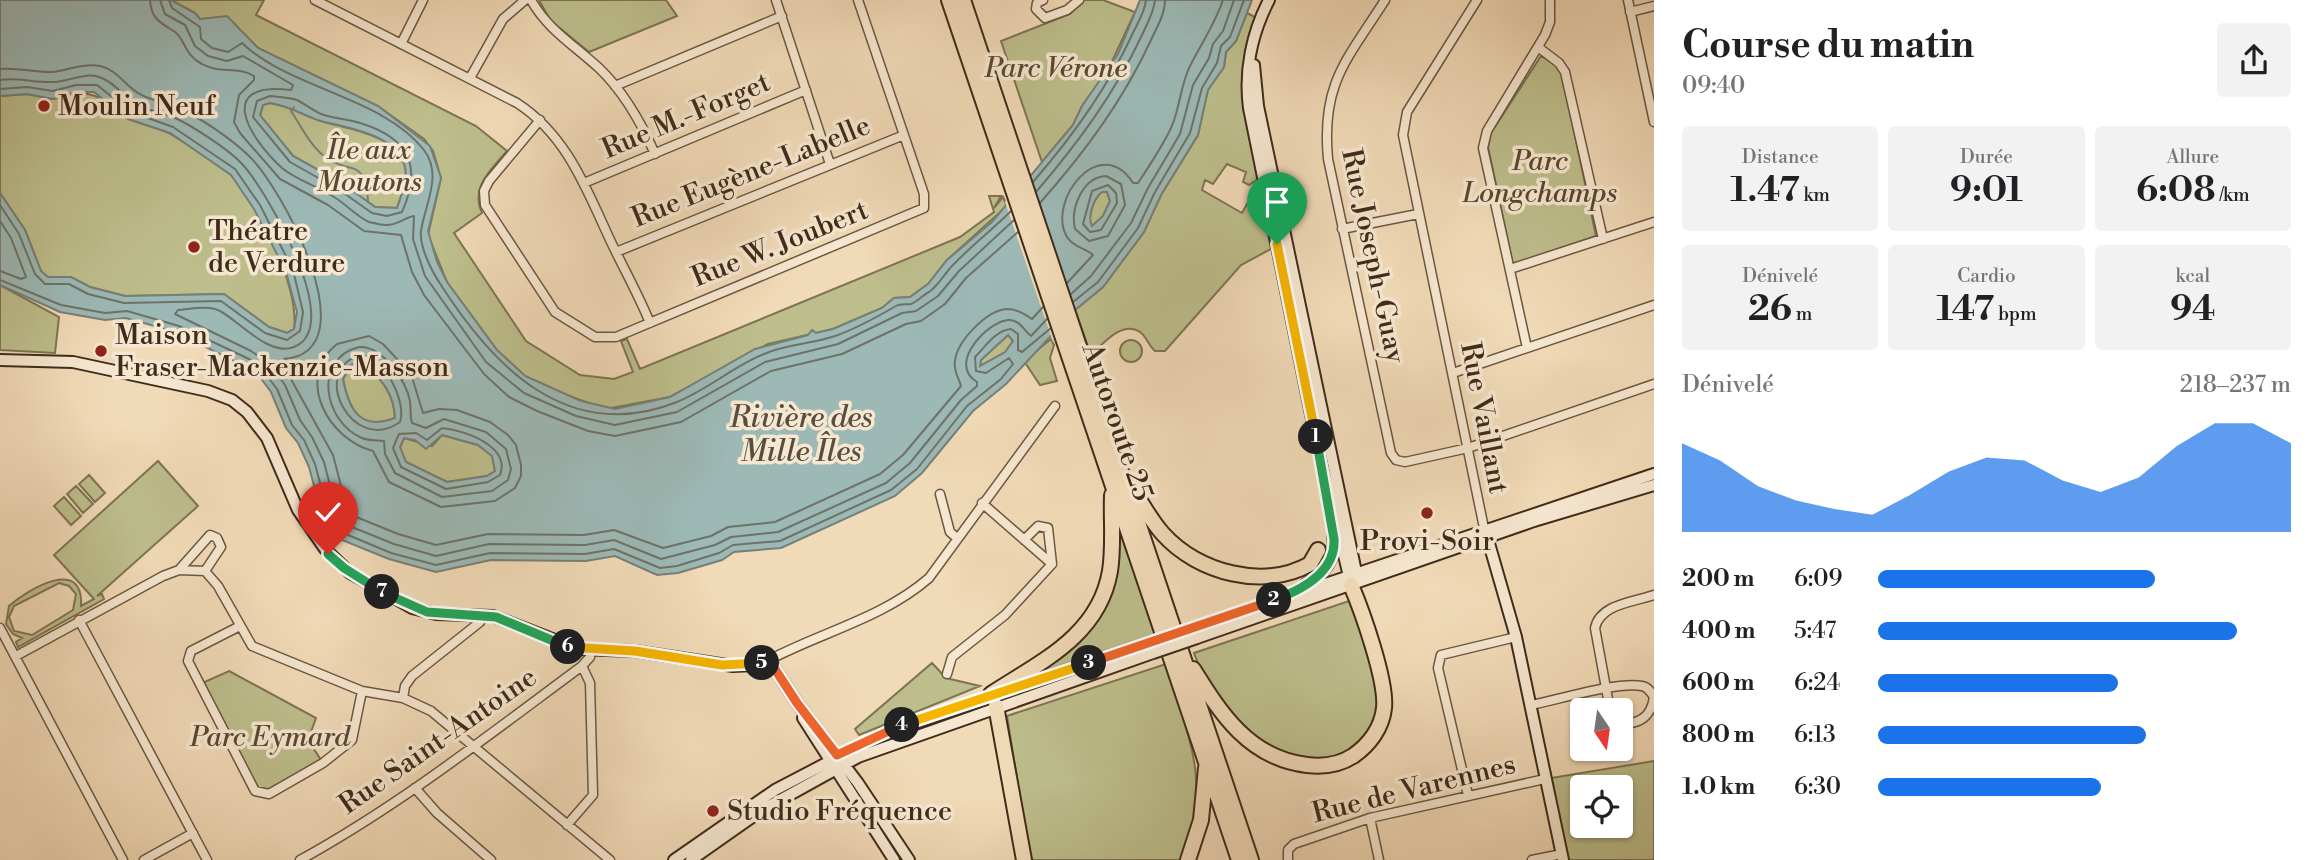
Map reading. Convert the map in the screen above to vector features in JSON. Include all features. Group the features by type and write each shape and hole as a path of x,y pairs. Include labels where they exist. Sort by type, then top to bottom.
{"highway":[{"name":"Autoroute 25","path":"948,0 1239,860"},
{"name":"Autoroute 25","path":"963,0 1251,860"},
{"path":"971,0 977,42"},
{"path":"1122,472 1163,534 1192,557 1215,568 1249,576 1282,574 1310,564 1318,550"},
{"path":"1024,860 993,700 1065,646 1086,625 1097,608 1111,565 1113,487"},
{"path":"1184,655 1225,718 1257,747 1274,756 1303,764 1321,765 1345,760 1361,750 1374,736 1385,704 1382,683 1351,577"},
{"path":"1188,860 1201,820 1206,763"}],"main road":[{"path":"1269,0 1248,63 1247,97 1270,186 1351,577"},
{"path":"1270,186 1334,539 1333,555 1319,576 1285,596"},
{"path":"0,360 73,362 228,398 247,412 267,439 300,513 321,545 340,565 415,609 434,614 483,615 508,621 568,647 635,651 733,666 754,665 769,660 797,703 809,730 858,783 909,860"},
{"path":"674,860 757,802 903,725 993,700 1196,633 1351,577 1486,533 1623,482 1654,474"},
{"path":"1324,477 1351,577"},
{"path":"1623,482 1627,493"},
{"path":"1533,516 1654,485"},
{"name":"Rue Vaillant","path":"1486,533 1516,637 1563,857"},
{"path":"1196,633 1285,596 1351,577"},
{"path":"691,860 836,762 867,755 993,700"},
{"path":"858,783 860,768 867,755"},
{"path":"836,762 894,860"}],"street":[{"path":"315,0 517,103 540,120 556,136 584,183 650,323"},
{"path":"401,44 423,0"},
{"path":"470,78 498,26 524,0"},
{"path":"531,0 547,26 615,86 638,120 655,154"},
{"path":"776,0 830,164"},
{"path":"858,0 904,135"},
{"path":"1043,0 1037,3 1036,9 1045,18 1067,10 1079,0"},
{"name":"Rue Joseph-Guay","path":"1385,0 1335,80 1325,126 1328,159 1342,229 1391,453 1396,460 1405,462 1468,448 1654,384"},
{"name":"Rue Vaillant","path":"1476,0 1404,122 1403,135 1486,533"},
{"path":"1527,348 1483,148 1487,131 1538,47 1550,22 1550,0"},
{"path":"1628,0 1654,122"},
{"path":"1630,12 1654,6"},
{"path":"615,86 782,16"},
{"path":"1538,47 1559,62 1565,72 1603,239"},
{"name":"Rue M.-Forget","path":"584,183 806,90"},
{"name":"Rue W. Joubert","path":"540,120 486,186 483,200 486,210 559,315 591,335 604,339 650,323 920,211 925,205 904,135"},
{"name":"Rue Eugène-Labelle","path":"616,252 904,135"},
{"path":"1342,229 1418,214"},
{"path":"1510,269 1654,222"},
{"path":"1453,373 1654,305"},
{"path":"769,660 853,624 913,591 932,576 1055,405"},
{"path":"940,494 949,529 957,538"},
{"path":"982,503 1052,564"},
{"path":"947,674 953,657 1005,615 1052,564 1048,528 1038,526 1024,540"},
{"path":"16,656 79,620 179,570 210,534 217,538 221,547 205,571"},
{"path":"179,570 205,571 218,586 252,646 262,652 362,691 403,698 431,711 610,860"},
{"path":"1608,698 1595,628 1597,619 1605,611 1654,595"},
{"path":"403,698 405,686 412,676 480,622 483,615"},
{"path":"79,620 207,860"},
{"path":"240,626 191,651 188,661 255,790 269,794 323,763 352,740 362,691"},
{"path":"0,628 123,860"},
{"path":"1468,795 1438,668 1441,655 1516,637"},
{"name":"Rue Saint-Antoine","path":"300,860 350,832 474,746 582,666 590,657 592,649"},
{"path":"567,825 593,795 590,683 582,666"},
{"path":"1531,705 1606,689 1642,685 1650,690 1654,697 1647,716 1633,723"},
{"name":"Rue de Varennes","path":"1288,860 1289,850 1294,844 1370,818 1545,779"},
{"path":"415,788 437,813 491,860"},
{"path":"1370,818 1379,860"},
{"path":"144,860 193,833"},
{"path":"1532,860 1563,857"}],"green space":[{"path":"171,0 264,0 256,15 476,126 507,151 480,187 479,204 482,213 454,233 526,341 580,375 614,379 633,372 621,341 627,339 640,369 960,237 994,212 989,196 1001,196 994,208 1003,197 1007,206 947,260 928,284 910,297 894,298 882,308 833,329 768,344 670,397 606,409 525,376 497,350 447,282 428,235 441,178 433,151 424,139 378,106 258,48 230,20 200,19 195,13"},
{"path":"539,0 666,0 677,16 589,52 550,20"},
{"name":"Parc Vérone","path":"1084,0 1103,0 1135,12 1109,68 1082,106 1073,125 1042,162 1001,41 1070,14"},
{"path":"1247,13 1255,17 1244,60 1243,98 1258,179 1249,185 1243,182 1246,172 1227,164 1213,184 1205,180 1202,190 1242,213 1252,195 1261,196 1271,249 1241,265 1165,351 1155,351 1140,332 1126,329 1113,335 1091,355 1075,310 1103,287 1144,232 1161,195 1198,135 1208,89 1224,67 1226,52 1236,41"},
{"name":"Parc Longchamps","path":"1541,56 1558,66 1562,74 1596,236 1513,265 1488,147 1491,133"},
{"path":"77,92 96,96 127,118 167,132 210,158 230,174 253,204 275,247 291,292 294,329 287,333 269,327 224,294 125,296 90,287 71,277 48,278 41,271 25,230 0,193 0,96 27,94 53,99"},
{"name":"Île aux Moutons","path":"270,103 374,136 397,151 404,162 406,176 397,208 375,207 342,183 293,156 260,116 263,105"},
{"path":"1102,192 1107,192 1110,201 1103,216 1092,226 1089,222 1092,210 1096,198"},
{"path":"0,285 59,317 55,353 0,350"},
{"path":"1008,335 1013,341 1006,352 980,366 981,360"},
{"path":"1051,339 1054,345 1050,358 1057,381 1040,385 1024,361"},
{"path":"1131,340 1139,343 1142,351 1139,359 1131,362 1123,359 1120,351 1123,343"},
{"path":"364,362 389,394 395,418 373,422 365,420 353,409 343,379 351,365"},
{"path":"442,435 478,445 492,456 495,471 487,476 447,482 406,462 400,448 404,438 432,446"},
{"path":"158,461 198,506 97,596 102,594 104,599 18,647 16,642 22,638 13,634 6,624 9,606 29,592 53,581 65,580 74,583 80,591 81,606 94,599 54,555","holes":["59,583 69,586 76,594 73,610 32,635 14,631 9,617 14,606"]},
{"path":"89,475 105,493 95,502 79,484"},
{"path":"76,486 93,504 83,513 67,494"},
{"path":"64,497 81,516 71,525 54,506"},
{"path":"1118,521 1155,634 1033,675 1078,642 1101,612 1112,575"},
{"path":"1352,600 1377,679 1379,704 1372,728 1356,747 1346,754 1322,762 1297,760 1259,743 1238,726 1219,703 1194,653"},
{"path":"932,663 946,678 980,686 859,735 855,729"},
{"path":"1166,664 1189,739 1196,783 1196,806 1183,860 1030,860 1007,716"},
{"name":"Parc Eymard","path":"229,671 316,718 308,740 323,763 269,794 255,791 200,684"},
{"path":"1654,761 1654,860 1563,860 1545,779"}],"water":[{"name":"Rivière des Mille Îles","path":"0,0 171,0 195,13 200,19 227,16 258,48 378,106 430,146 441,178 428,231 437,262 447,282 497,350 525,376 581,401 615,409 670,397 755,349 808,335 812,330 816,333 833,329 882,308 894,298 910,297 928,284 947,260 992,222 1073,125 1082,106 1118,54 1140,0 1252,0 1236,41 1226,52 1224,67 1208,90 1198,135 1161,195 1144,232 1103,287 1075,310 1006,384 973,411 922,473 895,496 781,548 734,552 722,560 678,573 657,575 615,556 586,561 491,560 436,572 389,559 337,538 322,516 309,467 298,443 286,428 271,392 257,373 176,332 126,318 105,320 60,312 0,285 0,193 25,230 41,271 48,277 71,277 90,287 125,296 224,294 269,327 287,333 294,329 297,312 286,272 254,209 231,175 170,133 128,119 94,92 77,92 53,99 27,94 0,96","holes":["270,103 285,107 321,121 361,131 387,143 397,151 404,162 406,176 397,208 375,207 342,183 293,156 260,115 263,105","1107,192 1110,201 1103,216 1092,226 1091,212 1099,195","1008,335 1013,341 1005,352 980,366 981,360","364,362 389,394 395,418 373,422 358,415 349,400 343,379 351,365","442,435 478,445 492,456 495,471 487,476 447,482 406,462 400,447 404,438 415,440 426,449"]}],"pier":[{"path":"1029,172 1076,314 1053,342 1005,202"}],"waterway":[{"path":"294,107 291,111 319,152 333,162 360,172 367,187 368,202"}],"place":[{"name":"Moulin Neuf","path":"44,106"},
{"name":"Théatre de Verdure","path":"194,247"},
{"name":"Maison Fraser-Mackenzie-Masson","path":"101,351"},
{"name":"Provi-Soir","path":"1427,513"},
{"name":"Studio Fréquence","path":"713,811"}],"route":[{"path":"328,554 350,573 412,608 434,614 493,616 568,647 635,651 733,666 754,665 769,660 797,703 837,755 882,734 991,694 1285,596 1316,578 1325,569 1333,555 1334,539 1277,244"}]}
